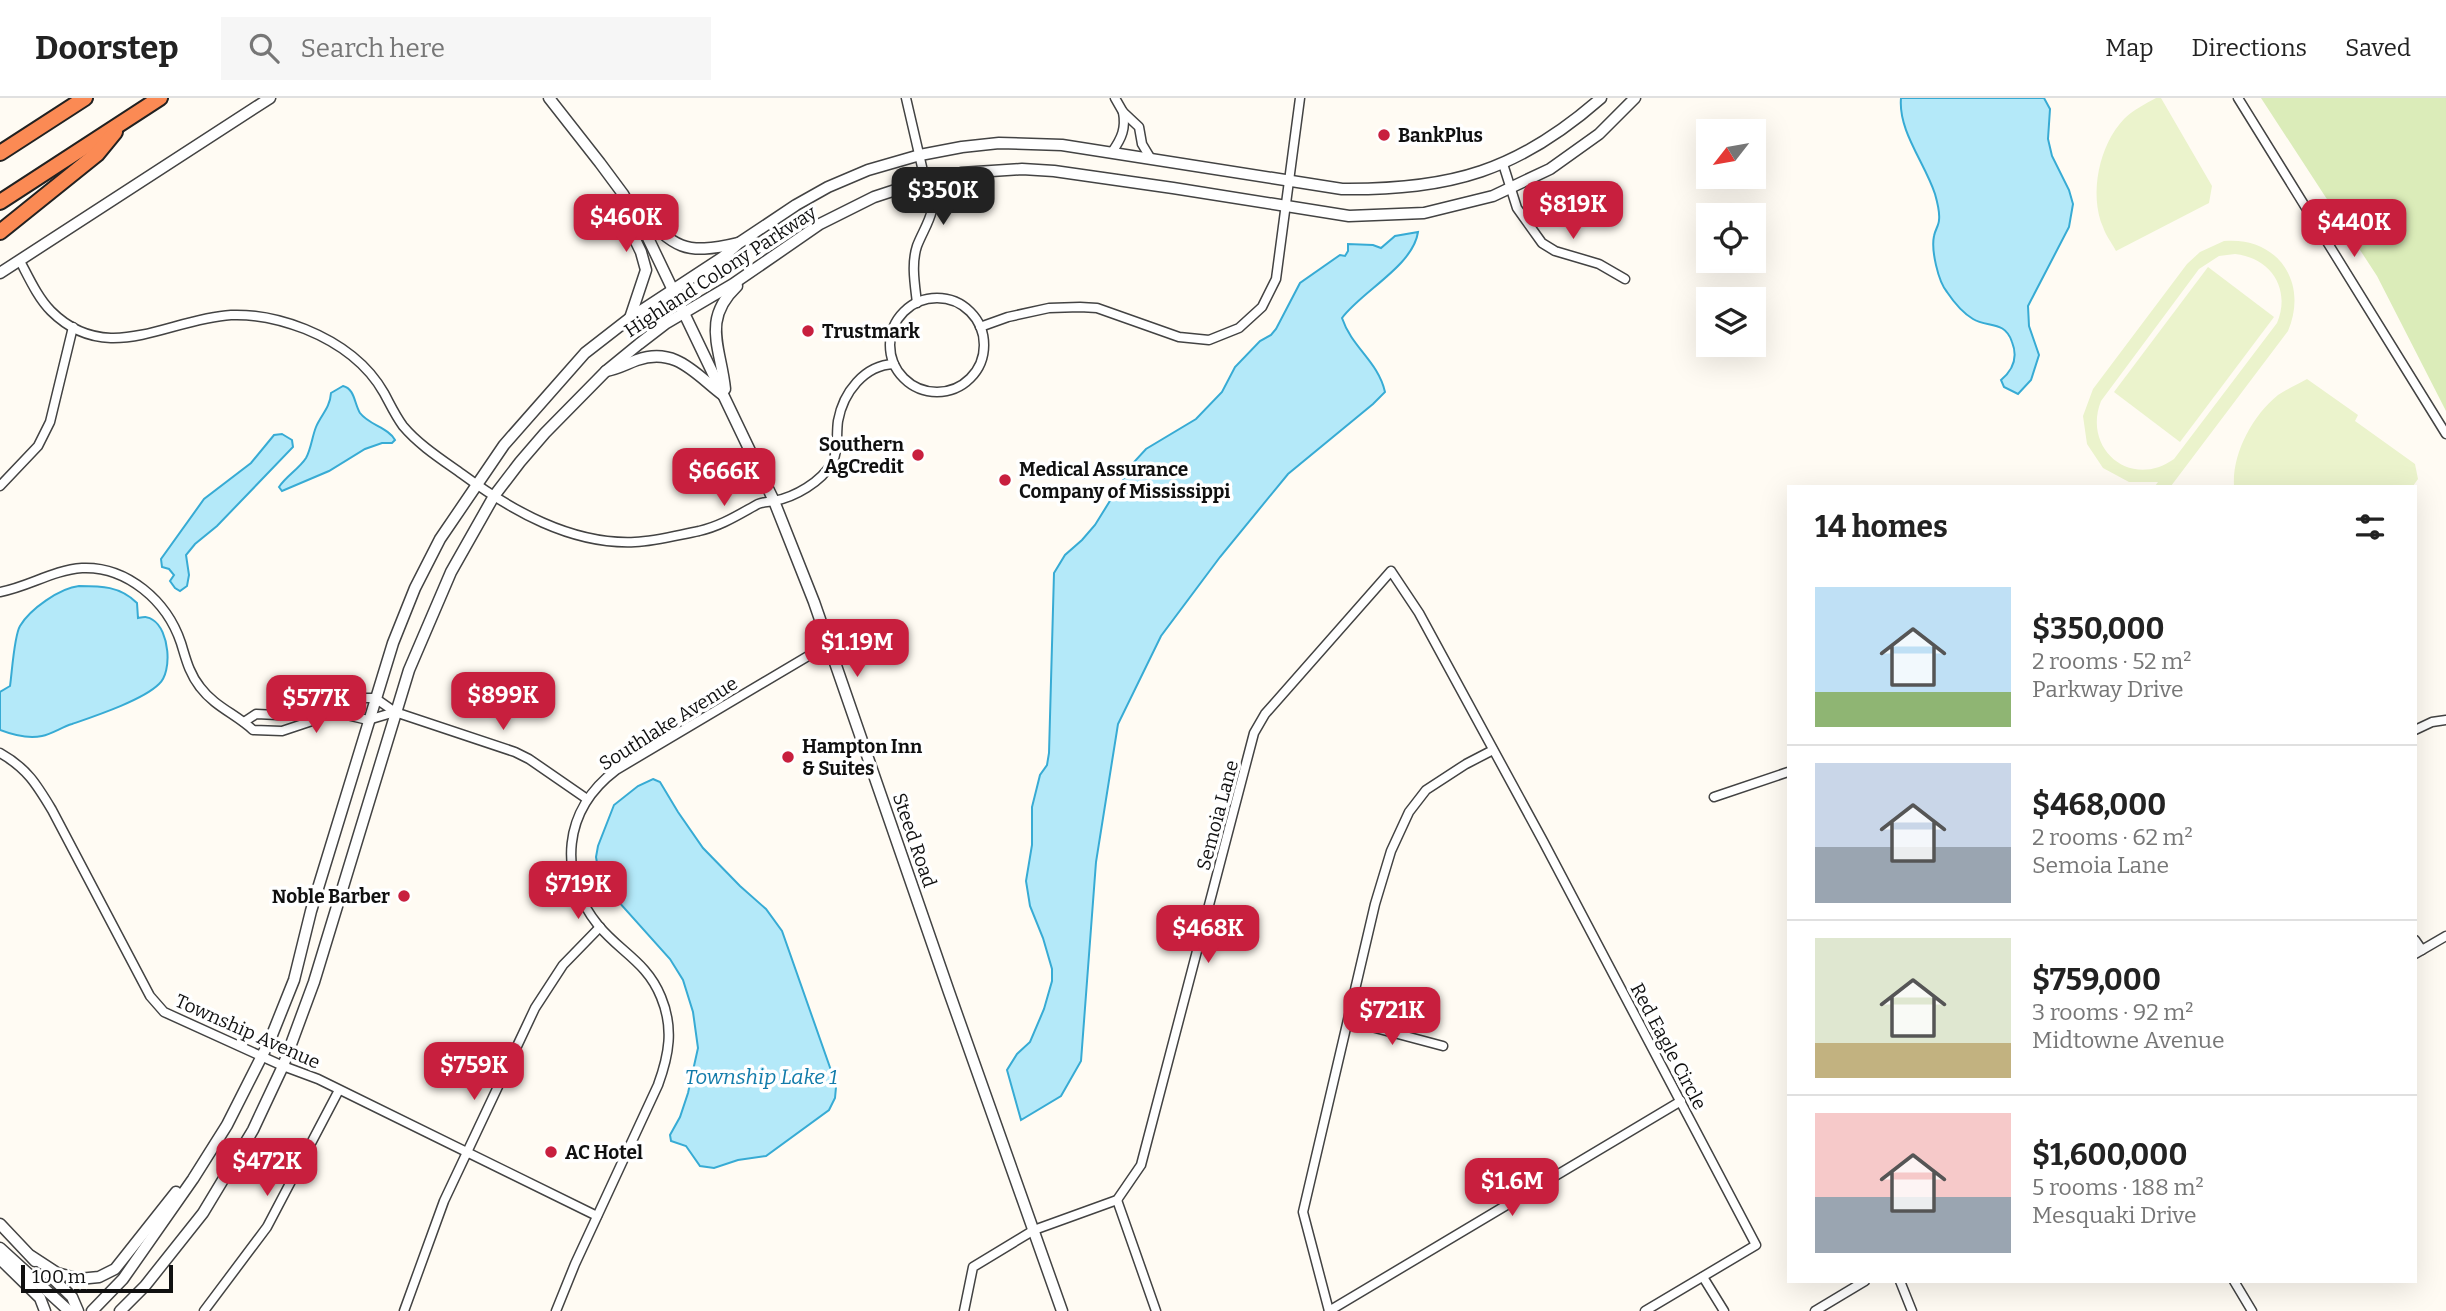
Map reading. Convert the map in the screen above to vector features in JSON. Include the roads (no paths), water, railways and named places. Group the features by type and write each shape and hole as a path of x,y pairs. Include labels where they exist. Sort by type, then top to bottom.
{"highway":[{"path":"0,153 85,98"},
{"path":"0,202 160,98"},
{"path":"0,232 97,154 124,122"}],"street":[{"path":"0,273 270,98"},
{"name":"Steed Road","path":"549,98 623,194 673,288 774,501 814,602 1062,1311"},
{"path":"906,98 932,209 929,224 916,249 917,303"},
{"path":"1115,98 1123,111 1139,127 1142,144 1151,159"},
{"path":"981,327 1049,307 1080,307 1101,309 1179,337 1209,340 1239,328 1262,307 1276,279 1300,98"},
{"name":"Highland Colony Parkway","path":"92,1311 123,1279 193,1179 227,1125 260,1055 270,1040 294,980 311,911 393,643 415,588 440,538 504,444 585,353 673,288 723,257 738,243 828,187 881,166 920,155 962,147 1028,142 1112,152 1342,189 1385,190 1433,184 1503,164 1552,138 1601,98"},
{"name":"Highland Colony Parkway","path":"120,1311 145,1286 203,1213 253,1130 283,1066 314,982 390,736 395,712 427,624 451,572 494,496 545,433 606,371 664,324 754,271 820,225 874,197 926,180 987,170 1044,171 1349,216 1398,215 1446,209 1493,196 1550,169 1589,141 1635,98"},
{"path":"2238,98 2446,434"},
{"path":"1112,152 1126,126 1123,111"},
{"path":"1503,164 1517,208 1542,243 1555,251 1599,264 1625,279"},
{"path":"623,194 662,235 678,245 695,250 738,243"},
{"path":"623,194 626,221 641,252 646,270 630,318"},
{"path":"20,261 51,311 89,336 118,339 230,315 264,317 306,330 337,346 360,363 374,378 404,427 475,484 525,516 593,539 634,542 704,530 729,521 761,502 774,501 804,488 820,478 832,462 844,398 859,379 884,365 894,364"},
{"path":"726,396 722,365 715,348 716,322 726,297 754,271"},
{"path":"937,298 956,302 965,307 981,327 984,347 980,367 964,382 948,391 930,392 920,389 904,377 894,364 891,342 895,323 917,303 937,298"},
{"path":"0,486 38,446 50,422 73,327"},
{"path":"606,371 638,360 657,357 676,360 692,368 726,396"},
{"path":"0,592 19,588 60,571 83,568 105,569 138,584 167,612 181,642 184,658 198,685 212,702 253,730 290,729 325,714 338,713 368,720 395,712"},
{"name":"Semoia Lane","path":"1117,1200 1141,1165 1254,733 1265,714 1391,570 1419,614"},
{"name":"Red Eagle Circle","path":"1419,614 1756,1245 1646,1311"},
{"name":"Southlake Avenue","path":"556,1311 658,1085 667,1062 670,1028 654,982 628,951 600,927 583,901 571,867 574,827 587,799 596,787 623,766 829,646"},
{"path":"244,722 256,715 278,715 333,698 375,698 395,712 529,759 587,799"},
{"path":"2417,729 2432,722 2446,720"},
{"path":"1493,750 1426,790 1409,812 1391,851 1303,1212 1329,1311 1681,1101"},
{"name":"Township Avenue","path":"0,753 18,763 47,801 156,1005 172,1017 214,1033 339,1090 597,1216"},
{"path":"1714,797 1787,772"},
{"path":"404,1311 465,1151 544,991 563,965 600,927"},
{"path":"2418,952 2446,936"},
{"path":"1349,1021 1443,1046"},
{"path":"204,1311 267,1227 339,1090"},
{"path":"31,1256 57,1273 79,1279 99,1277 114,1269 178,1190 193,1179"},
{"path":"964,1311 973,1267 1034,1230 1117,1200 1156,1311"},
{"path":"0,1224 72,1297 78,1311"},
{"path":"0,1248 69,1311"},
{"path":"0,1259 40,1298 45,1311"},
{"path":"1703,1277 1724,1311"},
{"path":"1815,1311 1862,1283"},
{"path":"1901,1283 1912,1311"},
{"path":"2235,1283 2252,1311"}],"water":[{"path":"1901,98 2044,98 2050,109 2048,139 2052,156 2073,204 2069,227 2028,306 2029,326 2039,355 2031,380 2018,394 2004,387 2001,380 2009,372 2014,358 2014,348 2009,335 2000,327 1978,322 1969,316 1952,299 1941,281 1934,249 1934,236 1939,220 1937,203 1931,182 1908,135 1901,110"},
{"path":"1418,232 1407,256 1342,318 1346,329 1377,372 1385,392 1288,474 1220,557 1161,636 1118,724 1096,862 1081,1061 1061,1096 1021,1120 1007,1070 1017,1054 1030,1042 1052,981 1052,969 1030,906 1026,881 1032,845 1032,807 1049,753 1054,573 1065,555 1095,525 1134,462 1146,449 1196,419 1222,392 1235,367 1260,341 1271,335 1300,283 1340,255 1345,256 1348,244 1381,248 1395,236"},
{"path":"343,386 352,393 360,413 395,440 365,449 329,471 282,491 279,487 306,458 331,393"},
{"path":"282,434 292,440 293,447 217,526 195,544 186,555 189,575 187,586 180,591 175,588 170,581 174,575 169,569 162,567 161,559 204,499 251,463 274,435"},
{"path":"79,586 103,587 124,593 137,603 138,618 149,618 158,625 163,632 167,651 163,678 152,690 131,702 46,735 26,737 0,730 0,692 10,686 20,626 46,600"},
{"name":"Township Lake 1","path":"653,779 660,782 703,848 766,909 782,931 836,1087 835,1098 829,1110 766,1156 738,1160 714,1168 700,1166 686,1146 671,1141 670,1135 680,1117 688,1093 698,1048 693,1012 683,980 670,959 608,890 599,875 596,857 614,805 638,786"}],"place":[{"name":"BankPlus","path":"1384,135"},
{"name":"Trustmark","path":"808,331"},
{"name":"Southern AgCredit","path":"918,455"},
{"name":"Medical Assurance Company of Mississippi","path":"1005,480"},
{"name":"Hampton Inn & Suites","path":"788,757"},
{"name":"Noble Barber","path":"404,896"},
{"name":"AC Hotel","path":"551,1152"}]}
